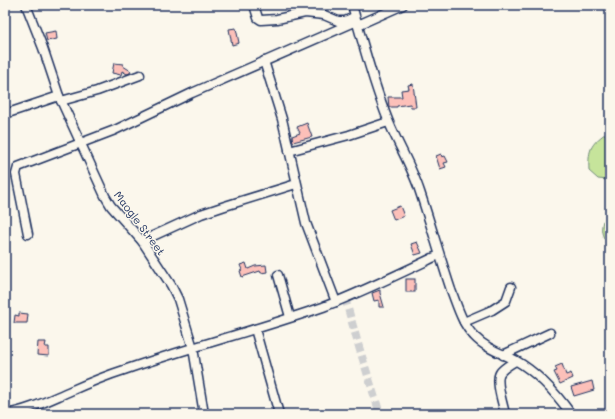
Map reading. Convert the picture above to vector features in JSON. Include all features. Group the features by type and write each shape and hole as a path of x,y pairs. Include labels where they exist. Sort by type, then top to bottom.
{"street":[{"name":"Maogle Street","path":"26,5 43,48 60,99 105,196 111,206 142,241 167,278 178,299 193,348 204,414"},
{"path":"254,5 258,18 261,20 277,19 305,13 324,15 338,21 357,21"},
{"path":"352,5 363,48 388,122 411,168 420,191 439,255 464,322 473,336 486,346 515,360 538,376 560,398 571,414"},
{"path":"28,234 17,180 18,167 115,130 264,61 357,21 403,5"},
{"path":"264,61 282,119 306,223 336,302"},
{"path":"5,114 60,99 97,91 140,75"},
{"path":"289,151 349,135 388,122"},
{"path":"142,241 207,212 296,184"},
{"path":"5,414 13,413 40,404 117,372 217,342 336,302 439,255"},
{"path":"278,275 290,317"},
{"path":"464,322 492,310 506,301 511,287"},
{"path":"255,329 279,414"},
{"path":"503,355 550,333"},
{"path":"505,414 498,378 500,372 515,360"}],"green space":[{"path":"610,130 610,183 608,180 598,179 589,171 589,156 595,143"},
{"path":"603,221 610,221 610,245 602,234"}],"building":[{"path":"236,28 239,43 232,45 229,29"},
{"path":"56,31 57,39 47,41 45,33"},
{"path":"114,63 123,64 123,66 131,71 130,73 127,74 122,71 121,75 112,73"},
{"path":"413,84 416,107 411,107 410,104 389,107 388,97 402,97 401,90 409,89 408,85"},
{"path":"307,123 312,137 293,142 292,136 300,133 297,127"},
{"path":"441,154 442,157 445,156 448,162 444,163 446,167 440,169 436,156"},
{"path":"400,206 404,216 394,220 390,210"},
{"path":"417,242 422,253 415,255 411,244"},
{"path":"246,263 248,269 255,266 266,265 267,272 261,273 260,271 242,277 240,265"},
{"path":"406,279 415,279 415,292 406,292"},
{"path":"380,290 384,307 379,307 379,300 374,301 372,293"},
{"path":"19,313 28,314 27,323 14,323 15,315 19,316"},
{"path":"38,342 46,342 45,347 49,347 49,356 37,355"},
{"path":"562,364 566,375 571,373 573,378 560,384 554,372 557,371 555,367"},
{"path":"592,381 594,390 574,396 571,387"}],"tunnel":[{"path":"345,298 380,414"}]}
